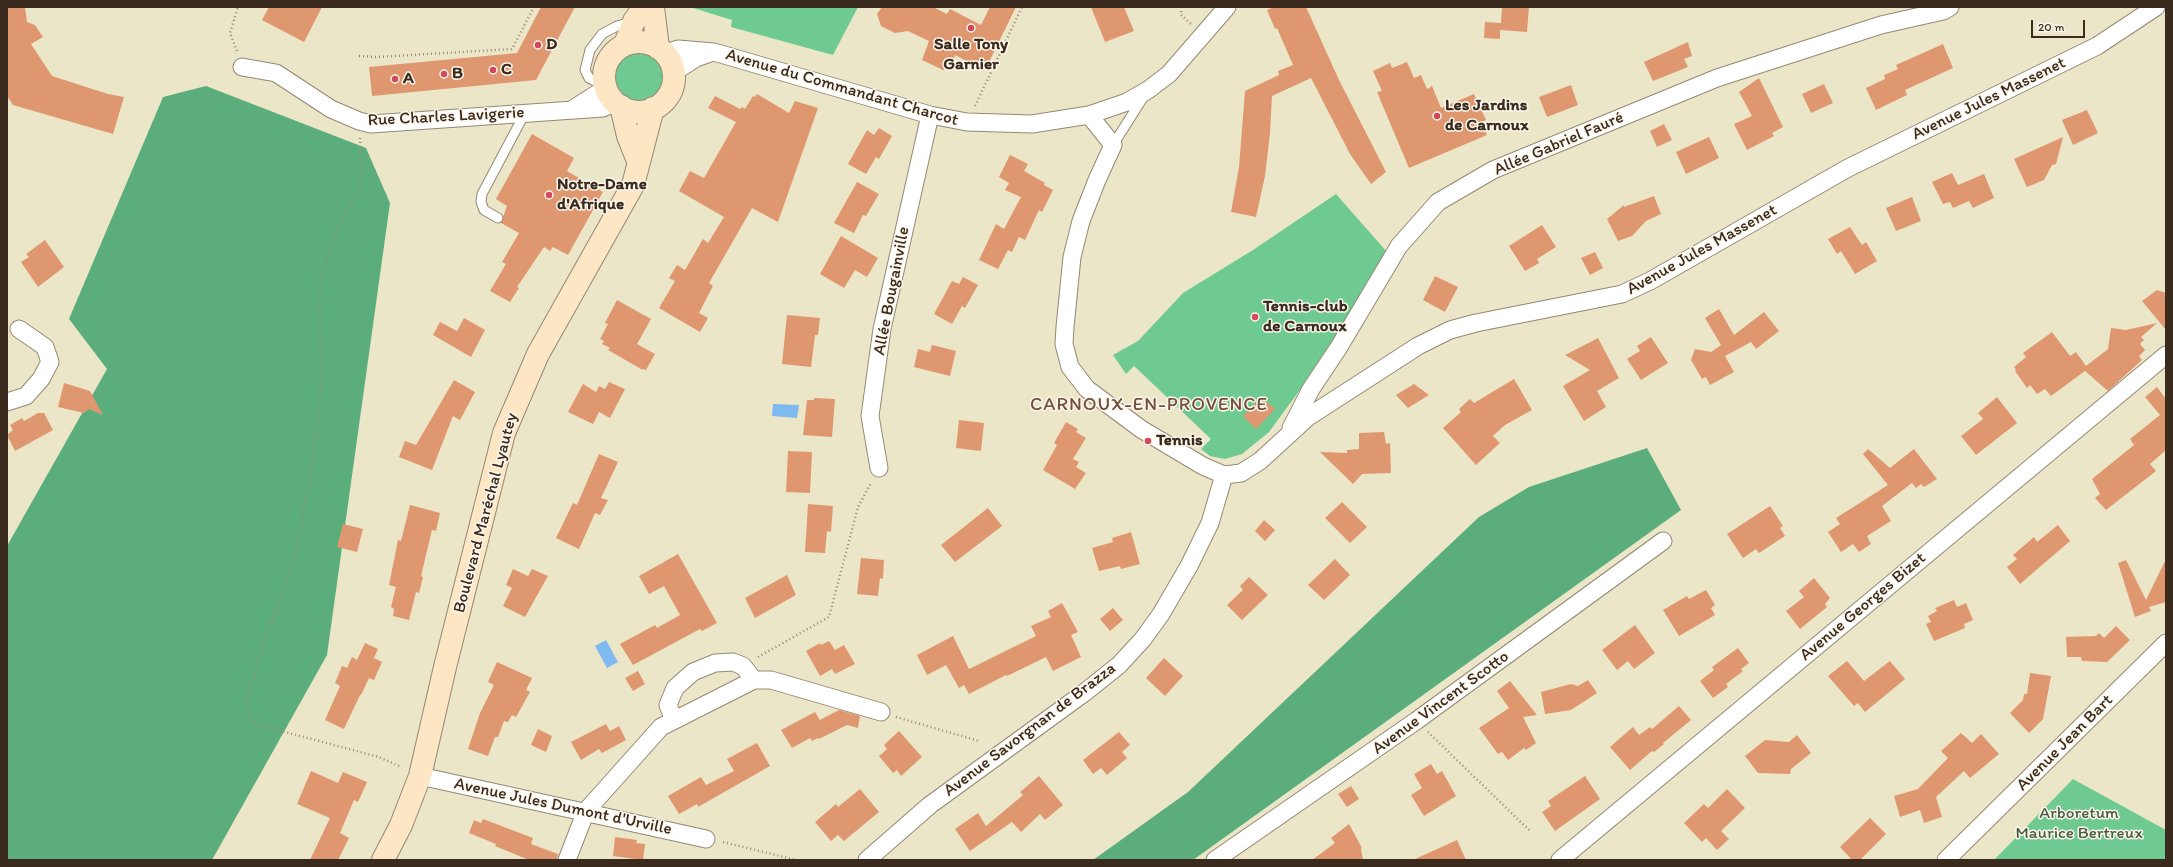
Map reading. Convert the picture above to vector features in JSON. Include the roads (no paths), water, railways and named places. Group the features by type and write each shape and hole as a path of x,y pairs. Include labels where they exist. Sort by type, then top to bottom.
{"main road":[{"path":"612,96 637,111 653,108 663,102 670,94 673,83 653,7"},
{"path":"626,44 639,14"},
{"path":"638,161 612,96 606,66 617,50 626,44 636,42 648,43 666,58"},
{"name":"Boulevard Maréchal Lyautey","path":"383,860 401,825 420,776 445,667 504,433 538,354 633,185 653,108"}],"street":[{"name":"Avenue du Commandant Charcot","path":"666,58 696,58 714,52 930,114 967,122 1032,124 1089,116 1127,102 1148,90 1169,74 1227,7"},
{"name":"Allée Gabriel Fauré","path":"1286,437 1311,389 1339,347 1399,246 1438,202 1493,170 1717,78 1881,25 1943,11 1950,7"},
{"name":"Avenue Jules Massenet","path":"1224,475 1241,473 1260,461 1308,417 1418,346 1444,333 1476,323 1622,294 1650,281 1848,168 2098,46 2156,7"},
{"name":"Rue Charles Lavigerie","path":"242,67 276,74 331,109 358,122 371,124 571,111 612,96"},
{"name":"Allée Bougainville","path":"879,468 870,416 882,329 930,114"},
{"path":"1089,116 1113,146 1097,180 1081,221 1072,257 1064,326 1064,344 1070,367 1087,389 1141,429 1203,466 1224,475"},
{"path":"7,402 26,396 41,380 50,362 45,347 19,329"},
{"name":"Avenue Georges Bizet","path":"1560,860 2166,355"},
{"name":"Avenue Savorgnan de Brazza","path":"867,860 930,804 1084,693 1119,665 1143,640 1161,614 1189,566 1210,523 1224,475"},
{"name":"Avenue Vincent Scotto","path":"1215,860 1416,721 1664,541"},
{"name":"Avenue Jean Bart","path":"1946,860 2166,643"},
{"path":"674,720 668,705 675,688 693,672 715,663 733,662 743,666 754,680"},
{"path":"567,860 586,811 662,727 754,680 771,680 881,712"},
{"name":"Avenue Jules Dumont d'Urville","path":"420,776 586,811 713,840"}],"lane":[{"path":"612,96 590,78 585,70 590,50 602,34 639,14"},
{"path":"1113,146 1148,90"},
{"path":"498,218 484,210 481,202 482,194 525,113"}],"water":[{"path":"773,404 799,405 797,418 772,416"},
{"path":"606,640 618,662 607,668 595,646"}],"place":[{"name":"Salle Tony Garnier","path":"971,28"},
{"name":"D","path":"538,45"},
{"name":"C","path":"493,70"},
{"name":"B","path":"444,74"},
{"name":"A","path":"395,79"},
{"name":"Les Jardins de Carnoux","path":"1437,116"},
{"name":"Notre-Dame d'Afrique","path":"549,195"},
{"name":"Tennis-club de Carnoux","path":"1255,317"},
{"name":"Tennis","path":"1148,441"}],"district":[{"name":"CARNOUX-EN-PROVENCE","path":"1149,405"}],"park label":[{"name":"Arboretum Maurice Bertreux","path":"2079,824"}]}
